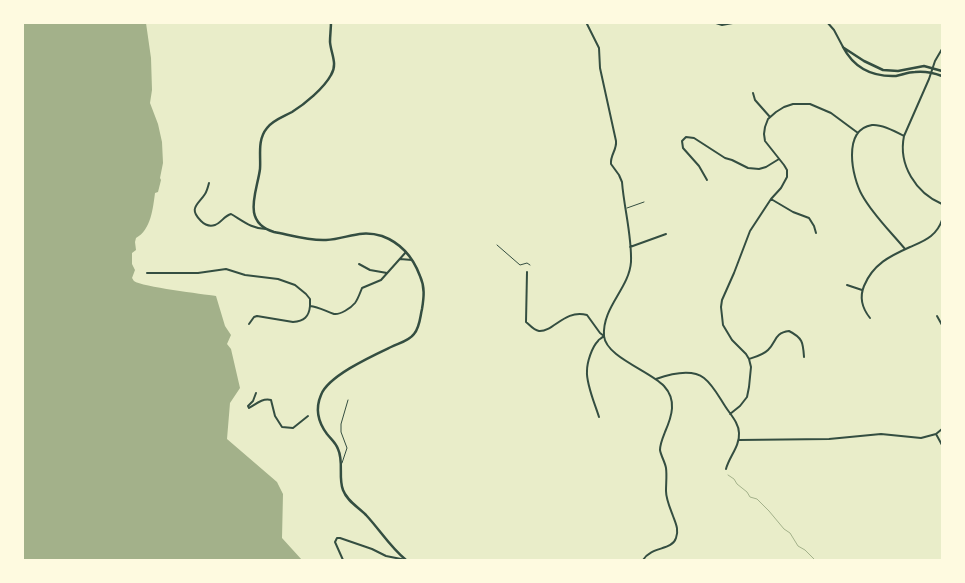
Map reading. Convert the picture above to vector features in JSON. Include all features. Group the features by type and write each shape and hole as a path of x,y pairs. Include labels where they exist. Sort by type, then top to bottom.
{"street":[{"path":"331,22 330,41 334,63 333,72 320,89 302,106 268,126 262,139 260,170 253,204 256,219 266,229 274,232 321,240 358,234 373,234 393,241 406,252 421,277 424,289 420,321 414,334 405,341 363,360 330,382 320,398 318,409 318,419 339,450 342,482 346,495 365,514 393,549 406,560"},
{"path":"586,22 599,48 600,68 617,146 611,157 611,164 620,175 622,182 631,262 626,280 608,312 604,336 606,342 616,354 656,379 665,387 672,404 672,416 660,447 666,469 667,498 678,533 673,544 646,555 644,560"},
{"path":"713,22 722,25 738,22"},
{"path":"827,22 834,30 853,62 872,73 895,76 921,71 942,76"},
{"path":"843,47 864,62 883,70 924,66 942,71"},
{"path":"942,49 936,58 904,136 903,143 904,158 910,175 925,193 942,204"},
{"path":"753,93 755,100 770,117"},
{"path":"730,414 747,397 750,374 749,359 727,333 722,318 721,307 724,294 734,274 750,231 787,177 787,170 765,141 765,127 770,117 784,107 793,104 810,104 831,113 858,133"},
{"path":"904,136 881,126 867,126 858,133 854,141 852,162 857,186 869,206 905,249"},
{"path":"707,180 699,166 683,148 682,141 686,137 694,138 725,158 748,168 759,169 773,164 779,159"},
{"path":"209,183 205,194 194,208 202,222 208,226 215,225 231,214 251,226 266,229"},
{"path":"771,199 809,218 816,233"},
{"path":"870,318 863,309 862,290 871,272 886,259 923,242 938,229 942,220"},
{"path":"630,247 666,234"},
{"path":"310,306 321,308 333,314 338,314 350,308 355,303 362,288 381,280 406,252"},
{"path":"400,258 412,260"},
{"path":"359,264 370,270 388,273"},
{"path":"147,273 198,273 226,269 246,275 278,278 295,286 310,299 308,315 305,319 293,322 254,316 249,324"},
{"path":"527,272 526,322 532,328 539,331 547,329 570,315 580,313 587,314 604,336"},
{"path":"847,285 862,290"},
{"path":"936,316 942,325"},
{"path":"749,359 766,352 778,335 789,331 800,338 803,344 804,357"},
{"path":"599,417 586,370 594,347 604,336"},
{"path":"656,379 669,374 689,373 703,377 708,382 730,414 740,433 739,440 726,469"},
{"path":"256,393 248,408 262,400 271,400 274,416 282,427 292,428 308,416"},
{"path":"739,440 829,439 881,434 921,438 936,434 942,429"},
{"path":"936,434 942,445"},
{"path":"343,560 335,545 337,538 372,549 386,556 406,560"}],"lane":[{"path":"626,208 644,202"},
{"path":"341,466 347,448 341,432 341,424 348,400"}],"path":[{"path":"498,245 520,265 527,263 530,265"}],"shaded area":[{"path":"22,23 146,23 151,58 152,90 150,103 162,142 163,163 161,180 158,192 155,193 148,224 145,230 136,238 136,250 132,253 132,264 135,270 132,278 134,281 148,286 216,296 225,326 231,335 227,344 231,349 240,388 230,403 227,439 277,482 283,494 282,538 302,560 23,560"}],"waterway":[{"path":"728,475 750,497 757,499 784,529 790,533 798,546 815,560"}]}
